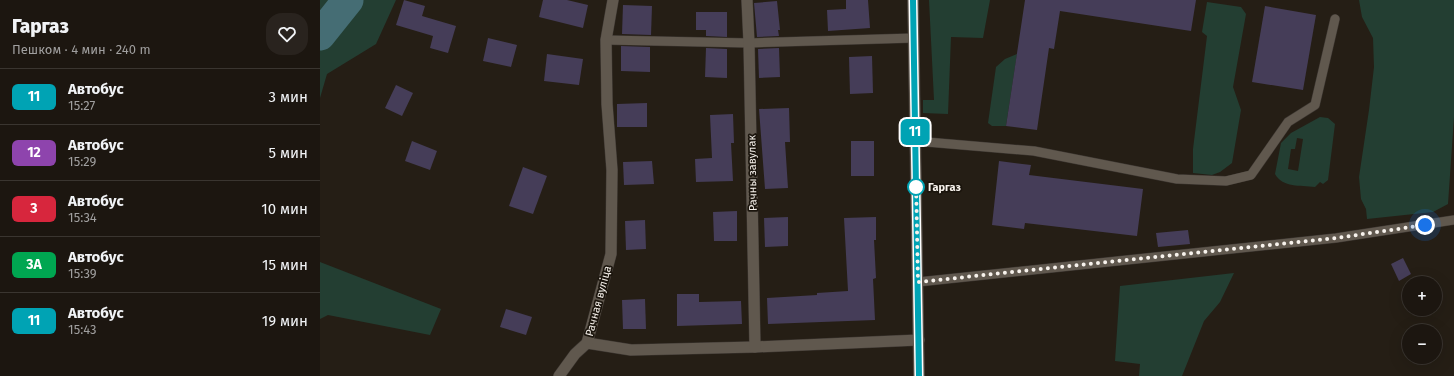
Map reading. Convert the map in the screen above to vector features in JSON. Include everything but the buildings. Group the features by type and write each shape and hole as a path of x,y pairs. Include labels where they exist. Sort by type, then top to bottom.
{"street":[{"name":"Рачная вуліца","path":"613,0 606,40 607,104 612,170 611,254 587,343 631,350 755,347 919,340"},
{"name":"Рачны завулак","path":"746,0 749,43 755,347"},
{"path":"913,0 919,376"},
{"path":"559,376 575,354 587,343"}],"lane":[{"path":"915,141 1034,151 1177,179 1226,182 1251,175 1288,122 1315,105 1336,19"},
{"path":"606,40 749,43 914,38"},
{"path":"918,282 1336,238 1454,220"}],"green space":[{"path":"320,0 396,0 376,44 327,74 320,98"},
{"path":"929,0 990,0 983,38 951,37 948,114 923,113 923,100 934,100"},
{"path":"1359,0 1454,0 1454,117 1448,204 1433,212 1367,219 1366,209 1361,199 1359,177 1374,67 1373,38 1362,17"},
{"path":"1207,2 1241,7 1246,14 1233,87 1241,110 1232,163 1220,172 1212,175 1193,173 1193,149 1207,36 1202,32"},
{"path":"1017,54 1006,126 992,126 988,123 996,67 1005,59"},
{"path":"1320,117 1328,118 1335,124 1328,180 1323,184 1320,182 1315,187 1287,184 1275,174 1281,143 1291,133","holes":["1297,138 1303,139 1298,171 1288,169 1291,149 1295,149"]},
{"path":"320,262 441,309 430,335 328,315 320,319"},
{"path":"1234,273 1220,302 1204,321 1182,376 1139,376 1140,364 1115,361 1120,286"}],"waterway":[{"path":"320,35 348,0"}],"bus line":[{"name":"11","path":"913,0 919,376"}],"place":[{"name":"Гаргаз","path":"916,187"}],"route":[{"path":"916,187 916,181 918,282 1336,238 1425,225"}]}
